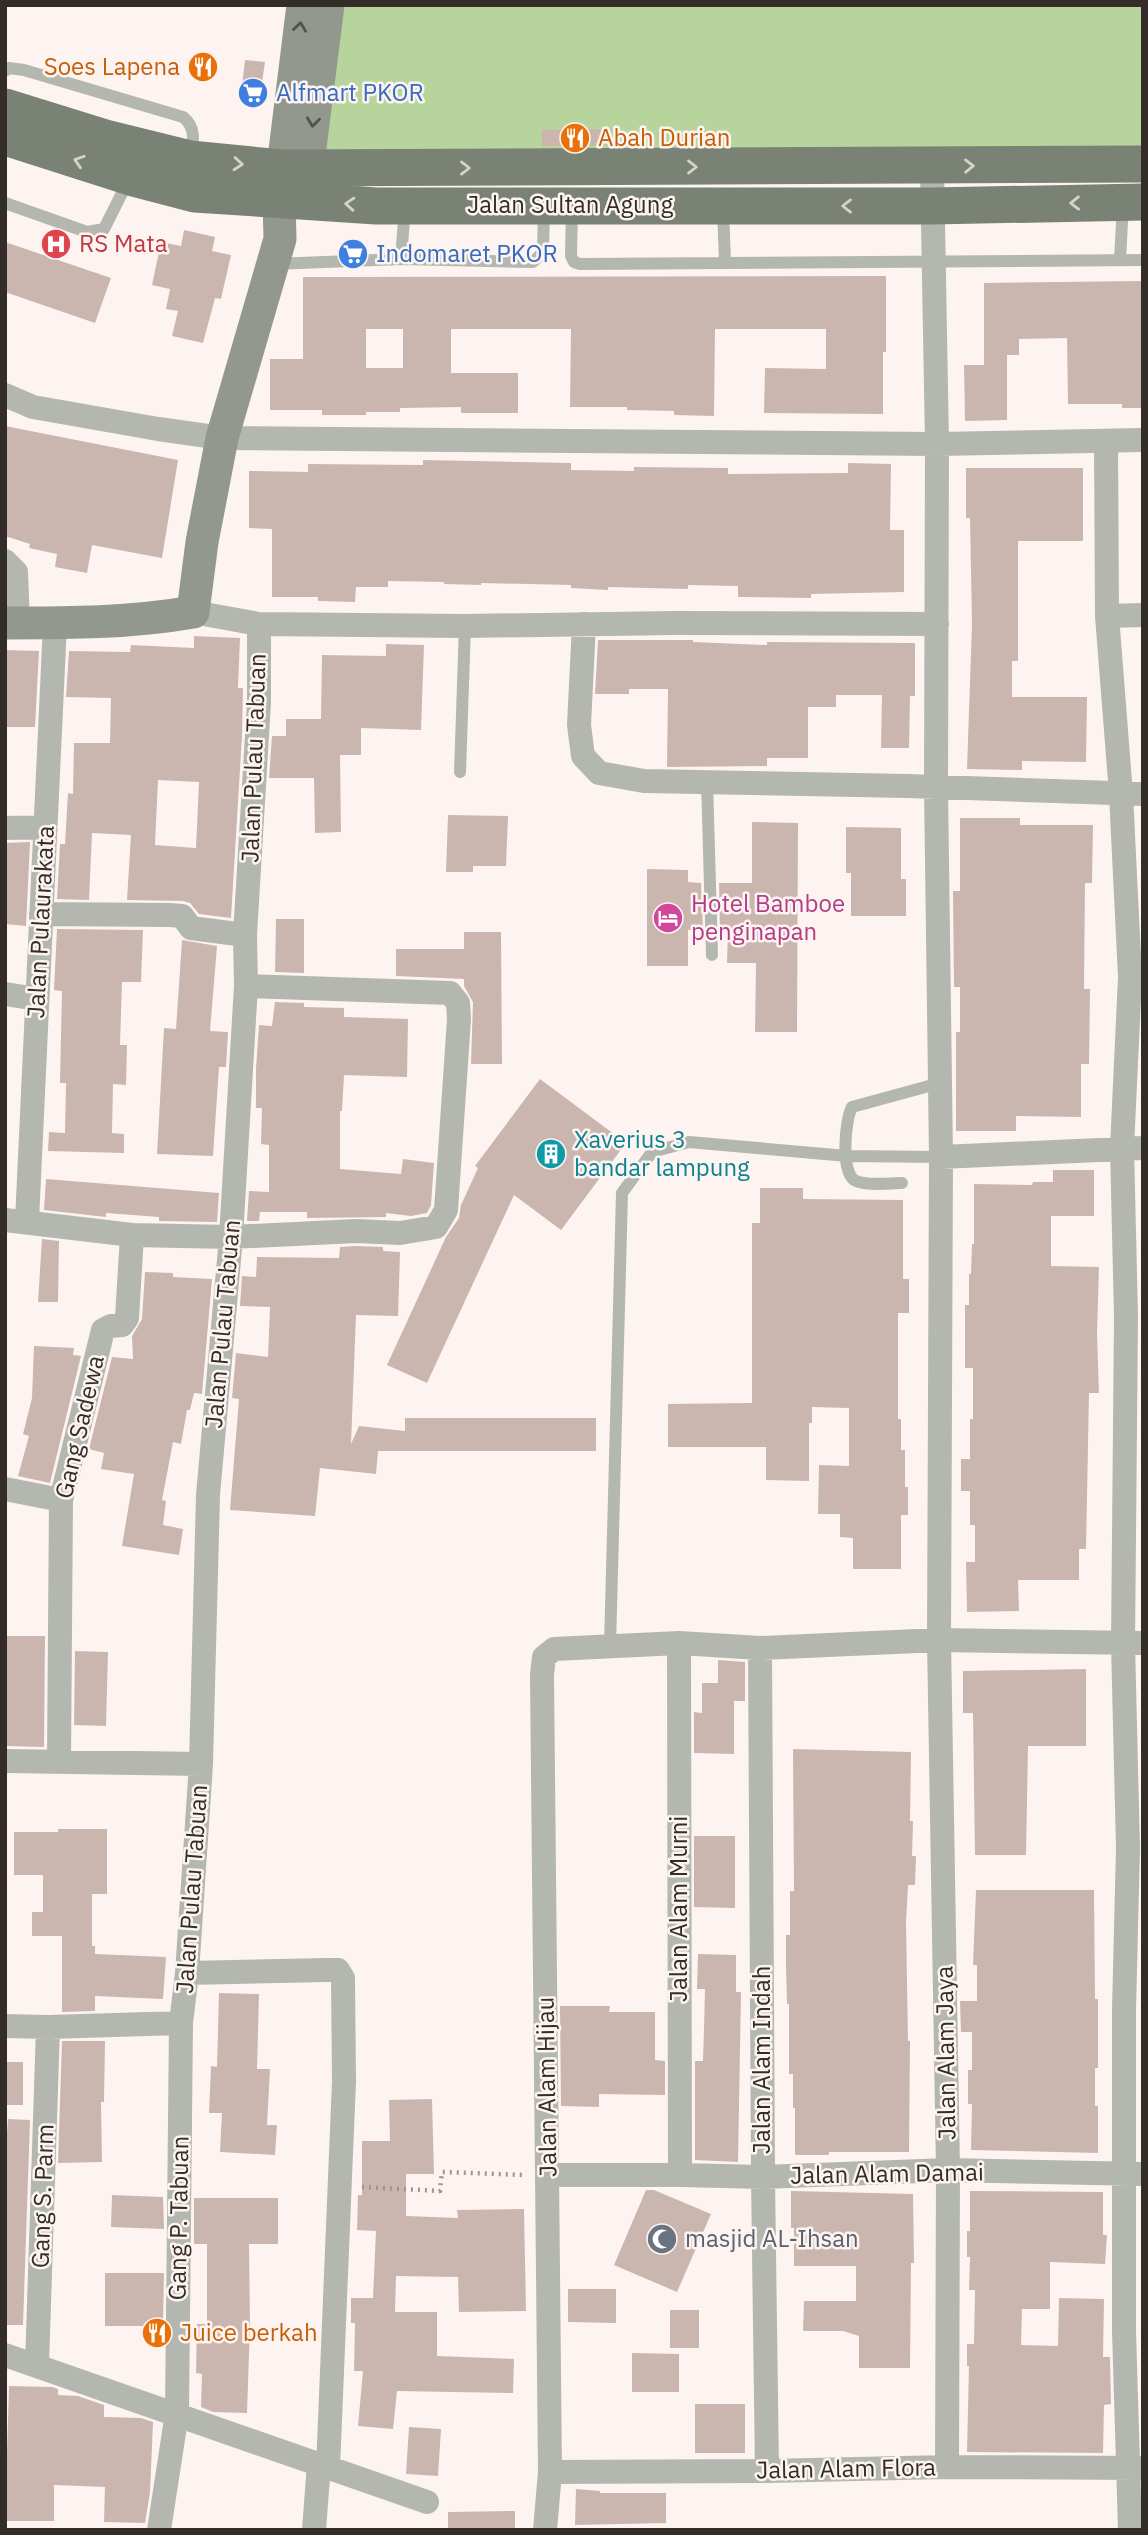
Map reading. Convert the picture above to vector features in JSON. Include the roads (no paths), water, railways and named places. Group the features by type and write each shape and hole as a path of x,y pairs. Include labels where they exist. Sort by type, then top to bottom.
{"main road":[{"name":"Jalan Sultan Agung","path":"7,134 105,138 376,206 932,206 1133,202"},
{"name":"Jalan Sultan Agung","path":"7,134 130,177 195,194 293,184 932,166 1143,164"}],"street":[{"path":"293,184 303,5"},
{"path":"193,612 202,542 222,438 277,252 328,5"},
{"name":"Jalan Alam Jaya","path":"932,166 937,444 936,787 941,1157 939,1640 948,2171 947,2467"},
{"path":"5,395 33,407 222,438 937,444 1143,440"},
{"path":"1106,441 1107,616 1132,794 1136,977 1132,1148 1135,2468 1130,2530"},
{"path":"5,561 11,564 16,572 12,623 55,624 164,617 193,612 259,624 937,624"},
{"path":"1107,616 1143,615"},
{"name":"Jalan Pulaurakata","path":"16,1221 37,999 55,624"},
{"name":"Jalan Pulau Tabuan","path":"181,2023 187,1973 201,1764 208,1495 231,1237 246,986 245,935 259,702 259,624"},
{"path":"584,624 579,725 583,756 599,773 645,781 706,780 1132,794"},
{"path":"5,828 45,827"},
{"path":"41,914 182,916 191,928 245,935"},
{"path":"16,1221 132,1235 231,1237 356,1231 400,1233 436,1227 446,1210 458,1003 450,993 416,990 246,986"},
{"path":"5,995 37,999"},
{"path":"941,1157 1132,1148"},
{"name":"Gang Sadewa","path":"58,1761 61,1500 103,1330 122,1325 127,1318 132,1235"},
{"path":"5,1489 61,1500"},
{"path":"610,1646 679,1643 760,1648 939,1640 1133,1644"},
{"name":"Jalan Alam Murni","path":"679,1643 680,2175"},
{"name":"Jalan Alam Hijau","path":"545,2530 550,2472 542,1675 544,1657 554,1649 610,1646"},
{"name":"Jalan Alam Indah","path":"760,1648 763,2178 768,2471"},
{"path":"5,1761 201,1764"},
{"path":"187,1973 338,1970 343,1978 344,2081 340,2186 323,2466 314,2530"},
{"path":"5,2026 181,2023"},
{"name":"Gang P. Tabuan","path":"159,2530 177,2413 181,2023"},
{"name":"Gang S. Parm","path":"37,2365 48,2027"},
{"name":"Jalan Alam Damai","path":"548,2175 763,2178 948,2171 1134,2174"},
{"path":"5,2354 427,2502"},
{"name":"Jalan Alam Flora","path":"550,2472 947,2467 1135,2468"}],"lane":[{"path":"5,71 9,68 24,70 183,117 191,123 194,134 190,159"},
{"path":"5,203 87,232 104,229 130,177"},
{"path":"1120,260 1133,202"},
{"path":"401,259 405,205"},
{"path":"277,252 401,259 533,262 543,252 558,206"},
{"path":"558,206 571,256 574,262 580,264 1143,260"},
{"path":"723,206 725,263"},
{"path":"460,772 465,626"},
{"path":"706,780 712,955"},
{"path":"902,1183 858,1182 851,1178 847,1169 847,1124 852,1107 940,1083"},
{"path":"610,1646 622,1193 652,1152 689,1142 847,1156 941,1157"}],"place":[{"name":"Soes Lapena","path":"203,67"},
{"name":"Alfmart PKOR","path":"253,93"},
{"name":"Abah Durian","path":"575,138"},
{"name":"RS Mata","path":"56,244"},
{"name":"Indomaret PKOR","path":"353,254"},
{"name":"Hotel Bamboe penginapan","path":"668,918"},
{"name":"Xaverius 3 bandar lampung","path":"551,1154"},
{"name":"masjid AL-Ihsan","path":"662,2239"},
{"name":"Juice berkah","path":"157,2333"}]}
